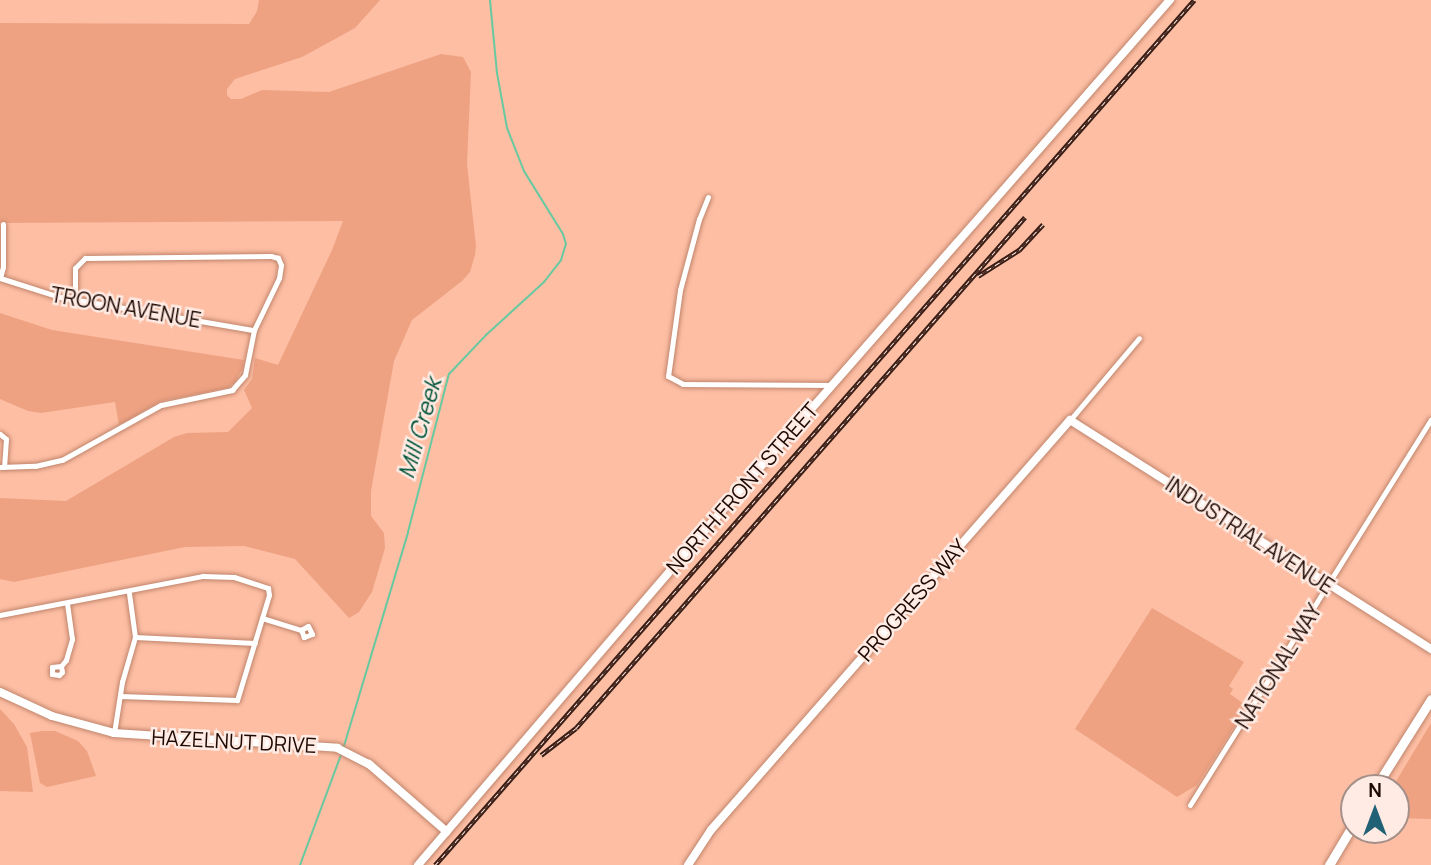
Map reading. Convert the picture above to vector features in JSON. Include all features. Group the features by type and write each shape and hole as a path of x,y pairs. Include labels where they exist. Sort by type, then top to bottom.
{"main road":[{"path":"1384,774 1431,699"},
{"path":"1329,865 1342,844"}],"street":[{"name":"NORTH FRONT STREET","path":"418,865 831,385 1170,0"},
{"path":"708,197 699,219 680,290 668,376 683,384 831,385"},
{"path":"0,278 4,267 3,224"},
{"path":"0,433 5,439 2,467 35,466 62,460 161,405 227,393 245,375 254,330 280,276 278,258 98,258 78,262 75,300"},
{"name":"TROON AVENUE","path":"0,278 49,295 254,330"},
{"name":"PROGRESS WAY","path":"688,865 711,830 1139,338"},
{"name":"INDUSTRIAL AVENUE","path":"1070,420 1431,649"},
{"name":"NATIONAL WAY","path":"1190,805 1431,421"},
{"path":"0,615 210,576 243,579 268,588 262,618 237,700 120,696"},
{"path":"114,733 135,637 129,593"},
{"path":"61,666 66,660 72,639 67,604"},
{"path":"262,618 301,630"},
{"path":"135,637 255,643"},
{"name":"HAZELNUT DRIVE","path":"0,692 64,721 114,733 337,748 378,771 447,832"}],"shaded area":[{"path":"259,0 380,0 355,28 302,57 235,79 227,89 227,95 231,99 241,99 262,90 329,92 441,54 463,57 471,72 467,164 475,255 470,272 462,281 412,320 394,361 371,491 371,516 384,533 385,548 372,592 359,612 349,618 295,559 244,546 185,547 14,582 0,579 0,498 66,501 174,437 187,433 228,432 252,408 244,390 252,379 255,358 278,365 343,221 0,223 0,23 249,24 257,11"},
{"path":"0,313 52,330 244,360 243,368 235,382 227,388 161,401 119,425 115,402 41,413 28,411 0,399"},
{"path":"1152,608 1244,662 1229,686 1233,689 1230,694 1247,706 1197,785 1177,797 1075,729"},
{"path":"0,709 14,724 27,747 33,792 0,791"},
{"path":"1431,723 1431,819 1410,818 1410,774 1400,774"},
{"path":"55,731 78,741 87,751 96,776 47,787 40,783 30,733"}],"waterway":[{"name":"Mill Creek","path":"344,746 408,532 449,374 486,335 544,282 561,260 566,244 563,234 524,171 507,128 497,73 490,0"},
{"name":"Mill Creek","path":"300,865 341,755"}],"railway":[{"path":"435,865 1194,0"},
{"path":"541,755 576,728 1025,217"},
{"path":"978,276 1019,250 1043,224"}]}
